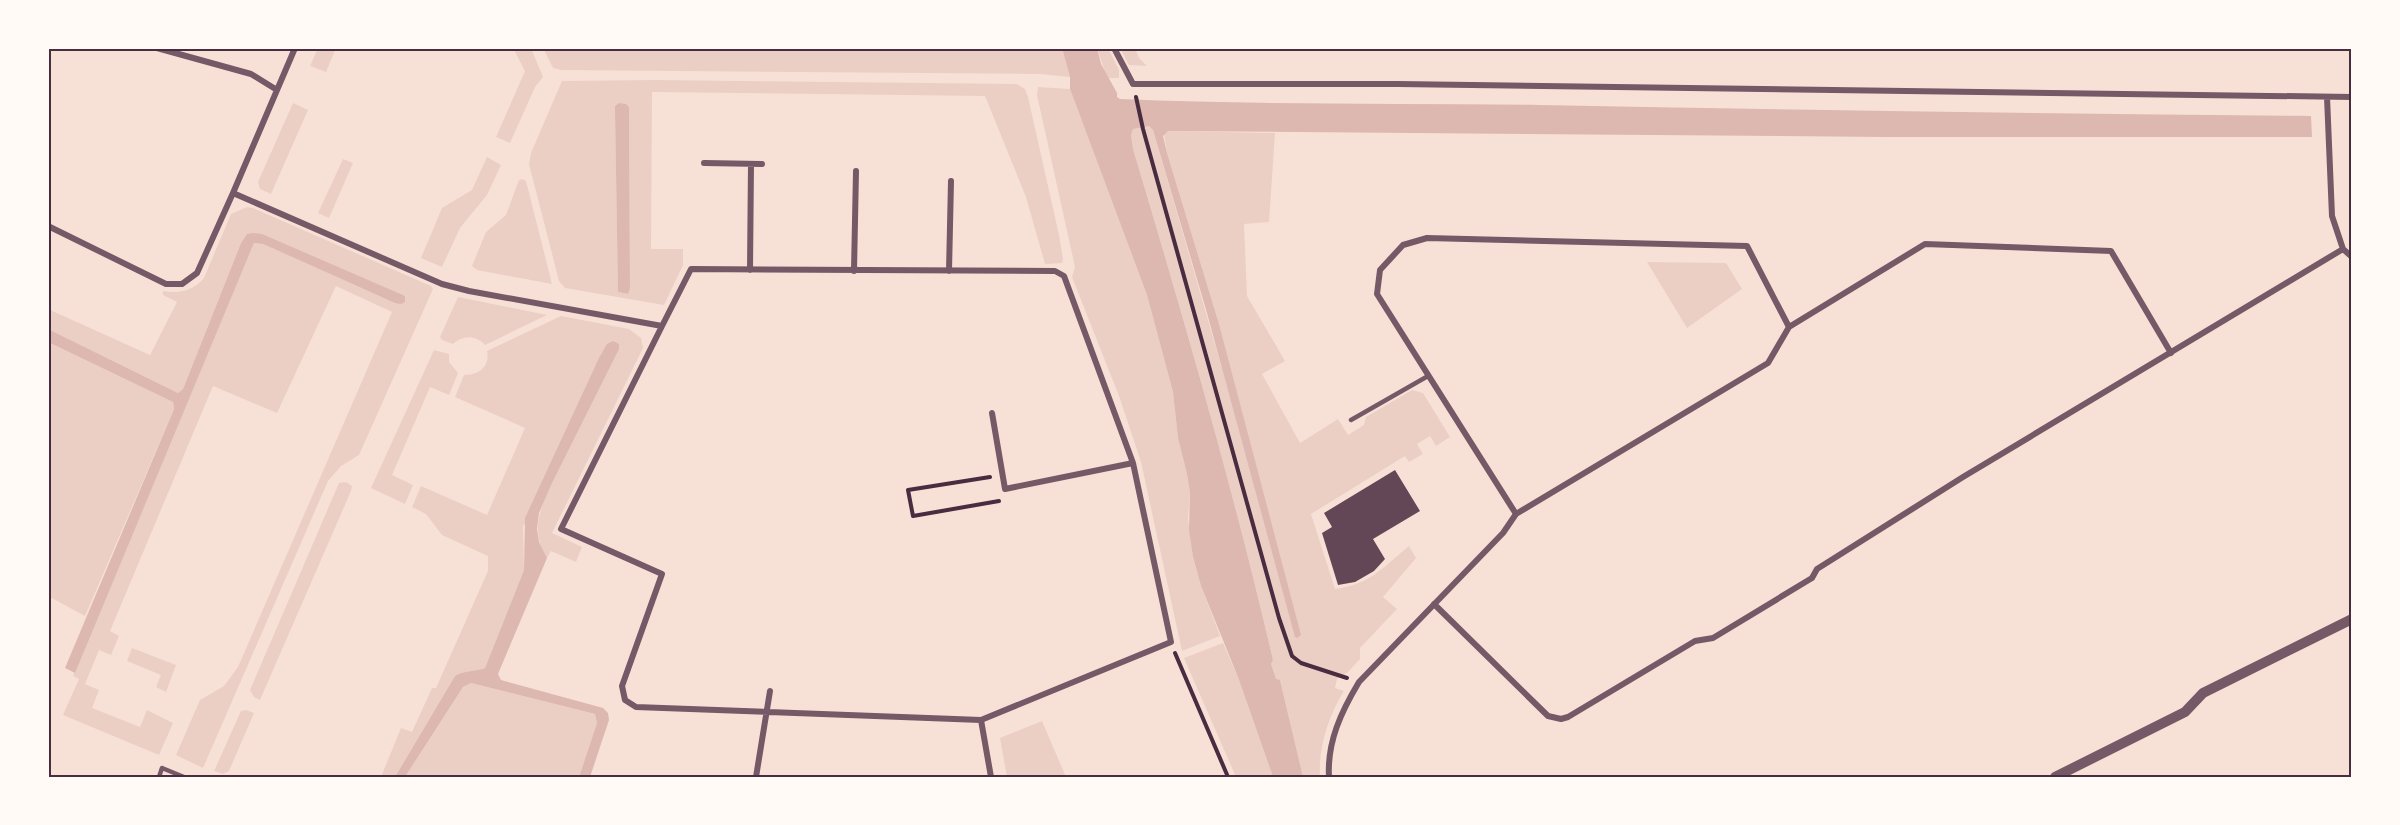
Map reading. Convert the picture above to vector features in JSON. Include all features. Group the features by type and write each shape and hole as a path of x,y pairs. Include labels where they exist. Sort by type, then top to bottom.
{"street":[{"path":"157,48 252,75 277,90"},
{"path":"48,226 166,284 182,284 196,273 295,48"},
{"path":"1113,48 1133,84 1398,84 2352,97"},
{"path":"2327,97 2332,216 2343,249 2352,257"},
{"path":"704,163 762,164"},
{"path":"750,270 751,164"},
{"path":"854,271 856,171"},
{"path":"949,271 951,181"},
{"path":"233,193 442,284 469,291 662,326"},
{"path":"1516,514 1377,294 1380,270 1403,245 1428,238 1747,246 1789,327"},
{"path":"1329,777 1330,753 1334,736 1345,705 1359,682 1503,533 1516,514 1768,363 1789,327 1925,244 2111,251 2171,353"},
{"path":"1434,604 1548,716 1561,719 1695,641 1713,638 1812,578 1817,569 1954,483 2343,249"},
{"path":"691,269 750,270 1054,271 1064,276 1133,463 1172,642 981,720 630,705 622,696 622,686 662,574 561,529 691,269"},
{"path":"992,413 1005,489 1133,463"},
{"path":"2055,777 2185,712 2203,693 2352,619"},
{"path":"756,777 770,691"},
{"path":"981,720 991,777"}],"lane":[{"path":"1352,420 1428,376"},
{"path":"159,777 162,768 184,777"}],"path":[{"path":"1135,93 1143,129 1279,618 1292,656 1301,663 1359,682"},
{"path":"1002,475 908,490 913,516 1006,499 1005,489"},
{"path":"1172,642 1228,777"}],"shaded area":[{"path":"318,48 336,48 326,72 310,66"},
{"path":"513,48 531,48 543,77 535,87 510,143 496,137 525,71"},
{"path":"543,48 624,50 627,48 1062,48 1070,77 1040,74 562,70 553,68"},
{"path":"1062,48 1097,48 1101,64 1120,99 2311,116 2312,137 1886,137 1168,131 1163,136 1167,153 1219,324 1301,635 1297,638 1207,313 1153,130 1149,126 1133,129 1131,135 1133,149 1225,468 1258,596 1273,660 1271,664 1276,679 1280,680 1303,777 1273,777 1238,677 1201,586 1189,530 1190,492 1178,438 1173,392 1147,295 1070,89 1070,77"},
{"path":"1097,48 1108,48 1119,70 1119,78 1107,78"},
{"path":"1120,48 1135,48 1139,58 1147,66 1129,65"},
{"path":"562,81 1017,84 1025,89 1028,97 1059,235 1062,263 1045,264 1026,197 985,96 652,92 651,249 683,249 683,265 664,305 565,288 559,281 529,164 531,153","holes":["619,103 629,107 630,288 627,294 618,292 615,112 615,106"]},
{"path":"1038,87 1070,89 1147,295 1173,392 1178,438 1190,492 1188,518 1193,557 1201,586 1220,636 1182,651 1141,462 1119,396 1072,277 1075,267 1037,95"},
{"path":"293,103 308,110 271,194 260,189 258,182"},
{"path":"619,103 629,107 630,288 628,294 618,292 615,106"},
{"path":"1149,126 1153,130 1300,638 1219,324 1167,153 1164,134 1168,131 1275,133 1269,222 1244,224 1247,296 1285,361 1262,374 1300,443 1338,419 1348,435 1364,425 1366,417 1412,390 1423,393 1450,437 1436,446 1430,436 1417,444 1423,454 1409,462 1405,456 1311,514 1335,589 1367,579 1409,546 1416,558 1383,597 1397,609 1360,648 1360,659 1348,672 1337,679 1335,688 1344,691 1326,732 1321,755 1320,777 1303,777 1280,680 1276,680 1271,664 1273,660 1225,467 1133,149 1131,135 1133,129"},
{"path":"487,157 501,165 487,195 460,228 442,267 421,258 442,208 472,190"},
{"path":"343,159 353,163 329,218 318,213"},
{"path":"519,180 526,181 552,284 477,270 472,266 486,232 506,215"},
{"path":"247,207 431,286 433,289 359,455 341,466 328,481 203,768 176,755 200,700 224,686 238,667 392,312 336,286 277,413 213,386 110,631 119,636 111,655 99,650 85,684 99,690 92,708 140,727 147,710 173,723 159,755 63,715 79,679 73,676 254,243 263,244 395,303 247,234 241,243 183,389 178,393 48,329 48,309 150,355 177,302 163,295 163,291 185,290 195,286 204,278 231,214"},
{"path":"247,234 262,234 405,296 405,302 395,303 263,244 254,243 75,673 65,668 174,409 173,402 48,342 48,329 178,393 183,389 241,243"},
{"path":"1647,262 1726,263 1742,289 1687,328"},
{"path":"458,297 547,315 485,345 478,339 469,337 453,344 440,337"},
{"path":"561,316 629,329 641,338 643,348 552,533 582,547 576,562 551,551 547,558 542,548 539,539 539,520 552,483 523,526 524,570 485,668 455,676 395,777 381,777 401,728 412,732 432,688 436,688 488,571 488,556 442,535 426,514 412,507 421,486 487,515 525,428 455,397 464,375 479,372 485,366 487,351"},
{"path":"613,341 619,344 619,349 539,513 537,529 539,542 547,558 498,674 501,680 603,708 608,713 609,720 590,777 579,777 597,723 595,714 471,683 463,687 405,777 395,777 455,676 485,668 524,570 525,518 599,358 607,344"},
{"path":"48,342 173,402 174,409 85,616 48,596"},
{"path":"434,350 449,354 449,362 458,373 449,395 430,387 392,475 413,485 405,504 371,488"},
{"path":"346,482 352,486 351,491 260,700 254,697 250,690 339,483"},
{"path":"1223,643 1238,677 1273,777 1236,777 1184,658"},
{"path":"132,648 176,665 166,692 156,687 161,675 127,661"},
{"path":"471,683 595,714 597,723 579,777 405,777 463,687"},
{"path":"241,711 254,713 229,771 223,774 214,771"},
{"path":"1042,721 1066,777 1007,777 1000,738"}],"building":[{"path":"1395,470 1420,511 1373,539 1385,559 1374,571 1355,582 1338,585 1322,533 1332,527 1324,513"}]}
